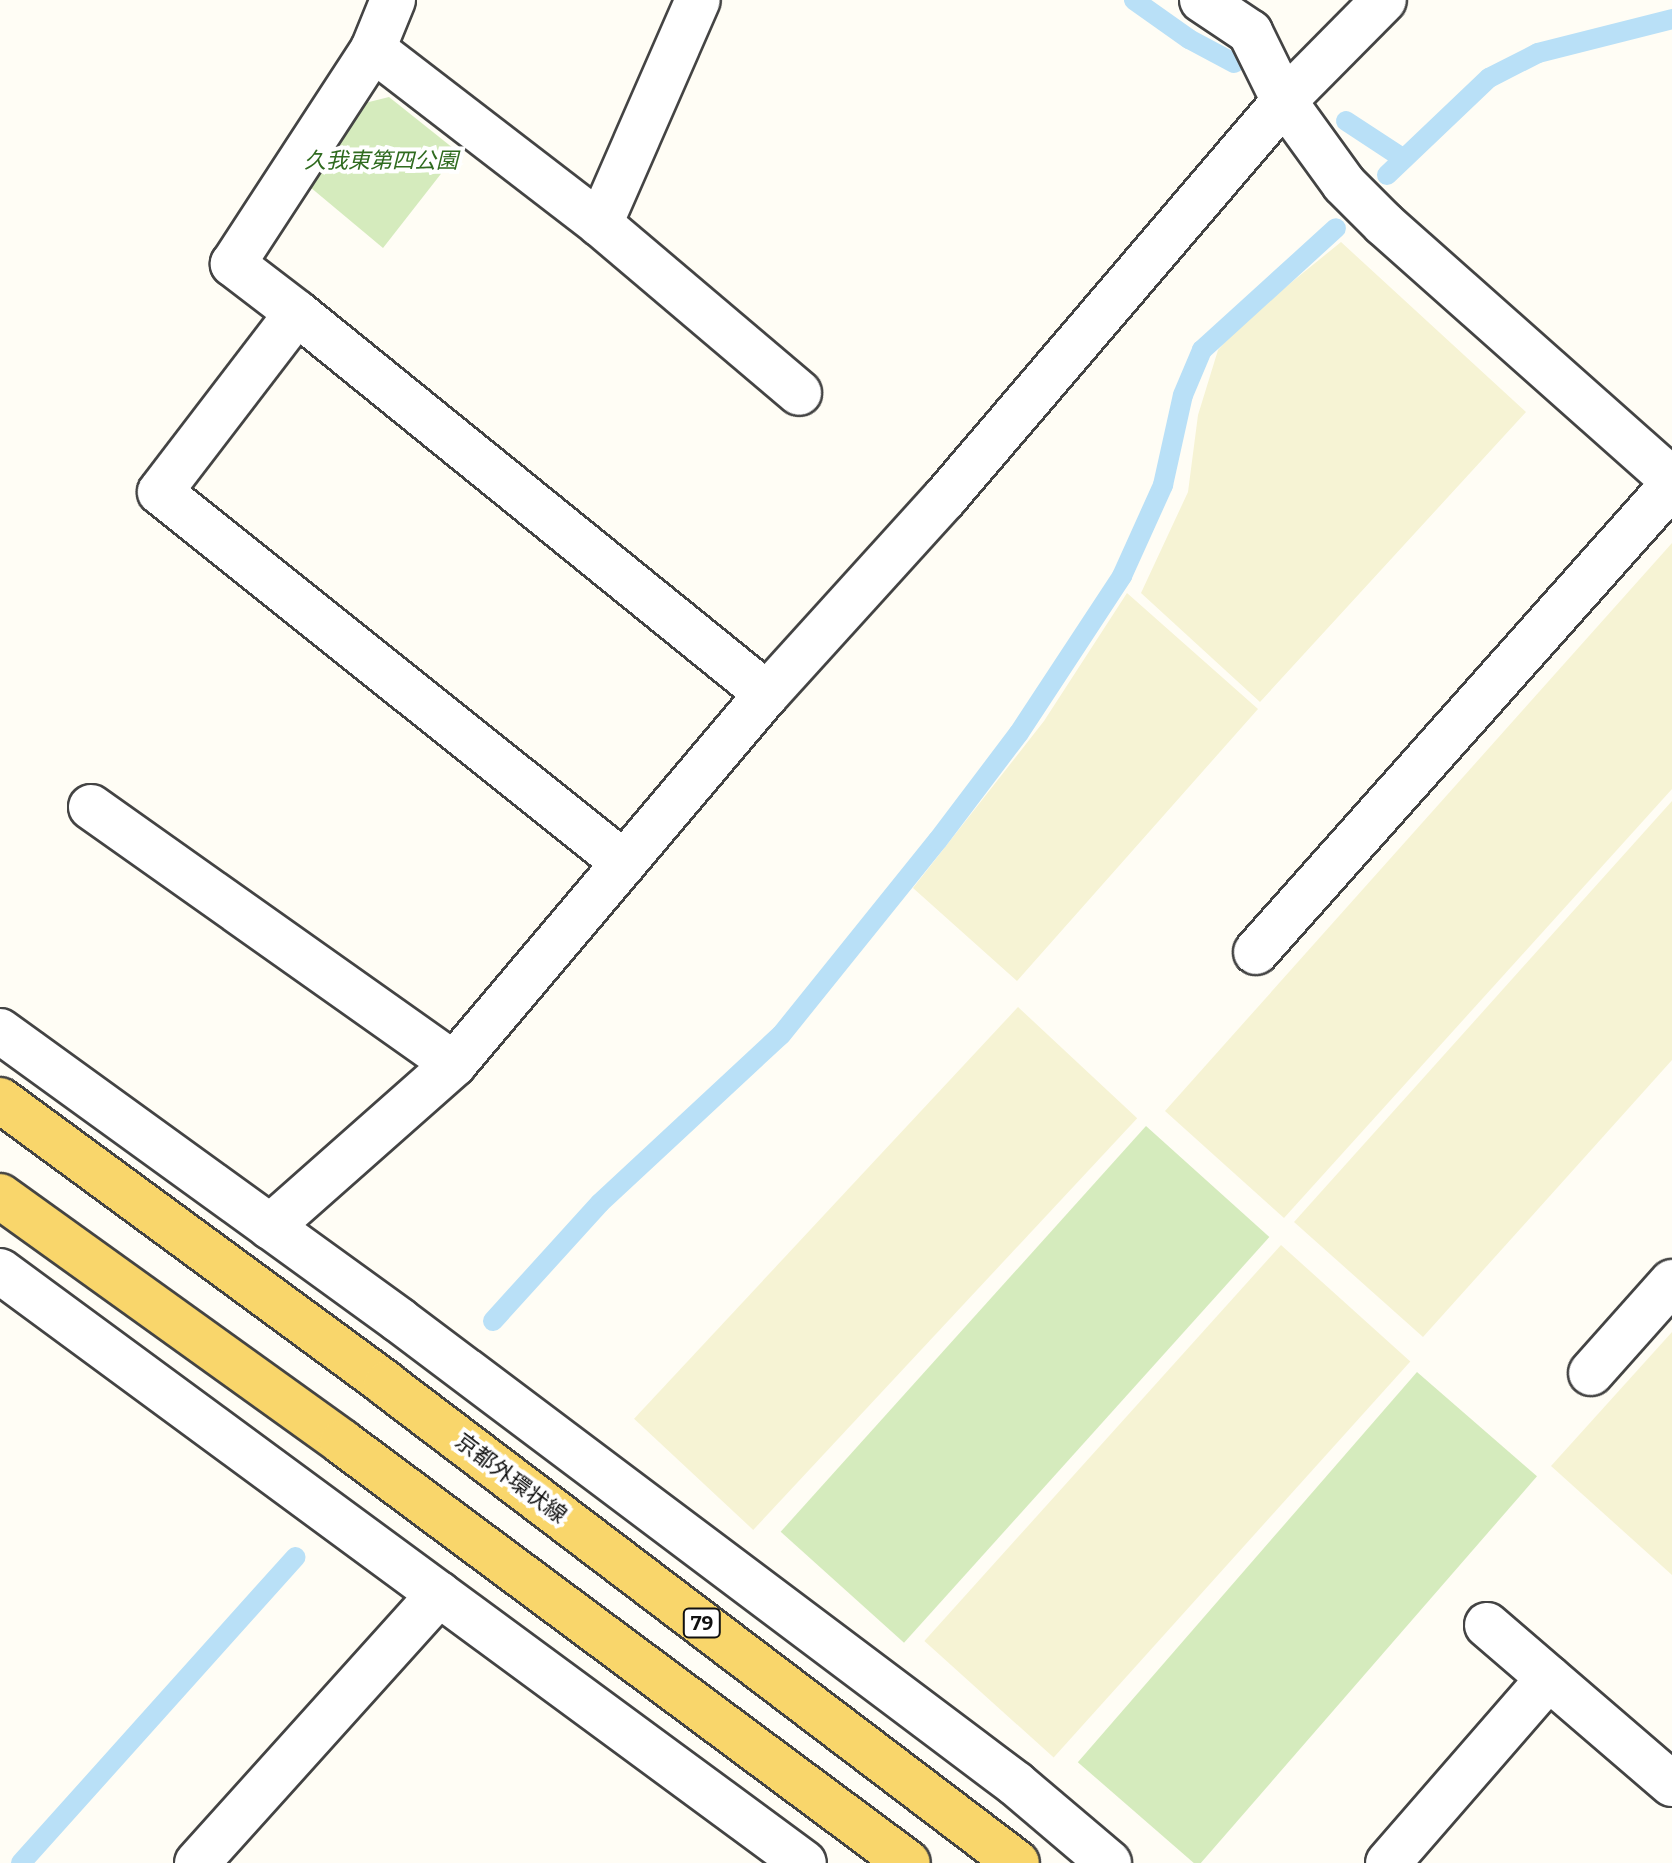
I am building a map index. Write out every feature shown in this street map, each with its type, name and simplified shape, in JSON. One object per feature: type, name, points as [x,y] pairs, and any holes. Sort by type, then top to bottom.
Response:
[{"type":"main road","name":"京都外環状線","points":[[0,1100],[386,1384],[1017,1863]]},
{"type":"main road","points":[[0,1196],[342,1442],[908,1863]]},
{"type":"street","points":[[393,0],[373,49],[233,264],[767,694]]},
{"type":"street","points":[[600,224],[698,0]]},
{"type":"street","points":[[1202,0],[1250,32],[1284,101],[1344,184],[1384,224],[1672,482],[1256,952]]},
{"type":"street","points":[[270,1227],[454,1064],[767,694],[944,499],[1284,101],[1384,0]]},
{"type":"street","points":[[373,49],[600,224],[799,393]]},
{"type":"street","points":[[297,313],[160,492],[624,863]]},
{"type":"street","points":[[91,807],[454,1064]]},
{"type":"street","points":[[0,1031],[270,1227],[1016,1784],[1109,1863]]},
{"type":"street","points":[[0,1271],[804,1863]]},
{"type":"street","points":[[1591,1373],[1672,1282]]},
{"type":"street","points":[[197,1863],[439,1594]]},
{"type":"street","points":[[1487,1625],[1672,1784]]},
{"type":"street","points":[[1388,1863],[1549,1678]]},
{"type":"shaded area","points":[[1341,242],[1526,412],[1260,702],[1141,593],[1188,492],[1198,415],[1218,350],[1245,320]]},
{"type":"shaded area","points":[[1672,543],[1672,789],[1284,1218],[1165,1111]]},
{"type":"shaded area","points":[[1127,593],[1258,709],[1017,981],[913,888],[1044,721]]},
{"type":"shaded area","points":[[1672,801],[1672,1060],[1423,1337],[1294,1222]]},
{"type":"shaded area","points":[[1018,1007],[1137,1118],[753,1530],[634,1419]]},
{"type":"shaded area","points":[[1281,1245],[1410,1361],[1054,1758],[924,1641]]},
{"type":"shaded area","points":[[1672,1332],[1672,1575],[1551,1466]]},
{"type":"green space","name":"久我東第四公園","points":[[389,97],[458,152],[383,248],[310,187],[349,107]]},
{"type":"green space","points":[[1146,1126],[1269,1237],[904,1643],[781,1532]]},
{"type":"green space","points":[[1417,1372],[1537,1476],[1201,1863],[1194,1863],[1078,1762]]},
{"type":"waterway","points":[[1134,0],[1189,39],[1234,63]]},
{"type":"waterway","points":[[1387,175],[1489,78],[1538,53],[1672,19]]},
{"type":"waterway","points":[[1346,121],[1404,159]]},
{"type":"waterway","points":[[493,1321],[600,1203],[781,1035],[938,840],[1019,733],[1122,576],[1163,485],[1183,395],[1202,350],[1336,228]]},
{"type":"waterway","points":[[21,1863],[296,1557]]}]
